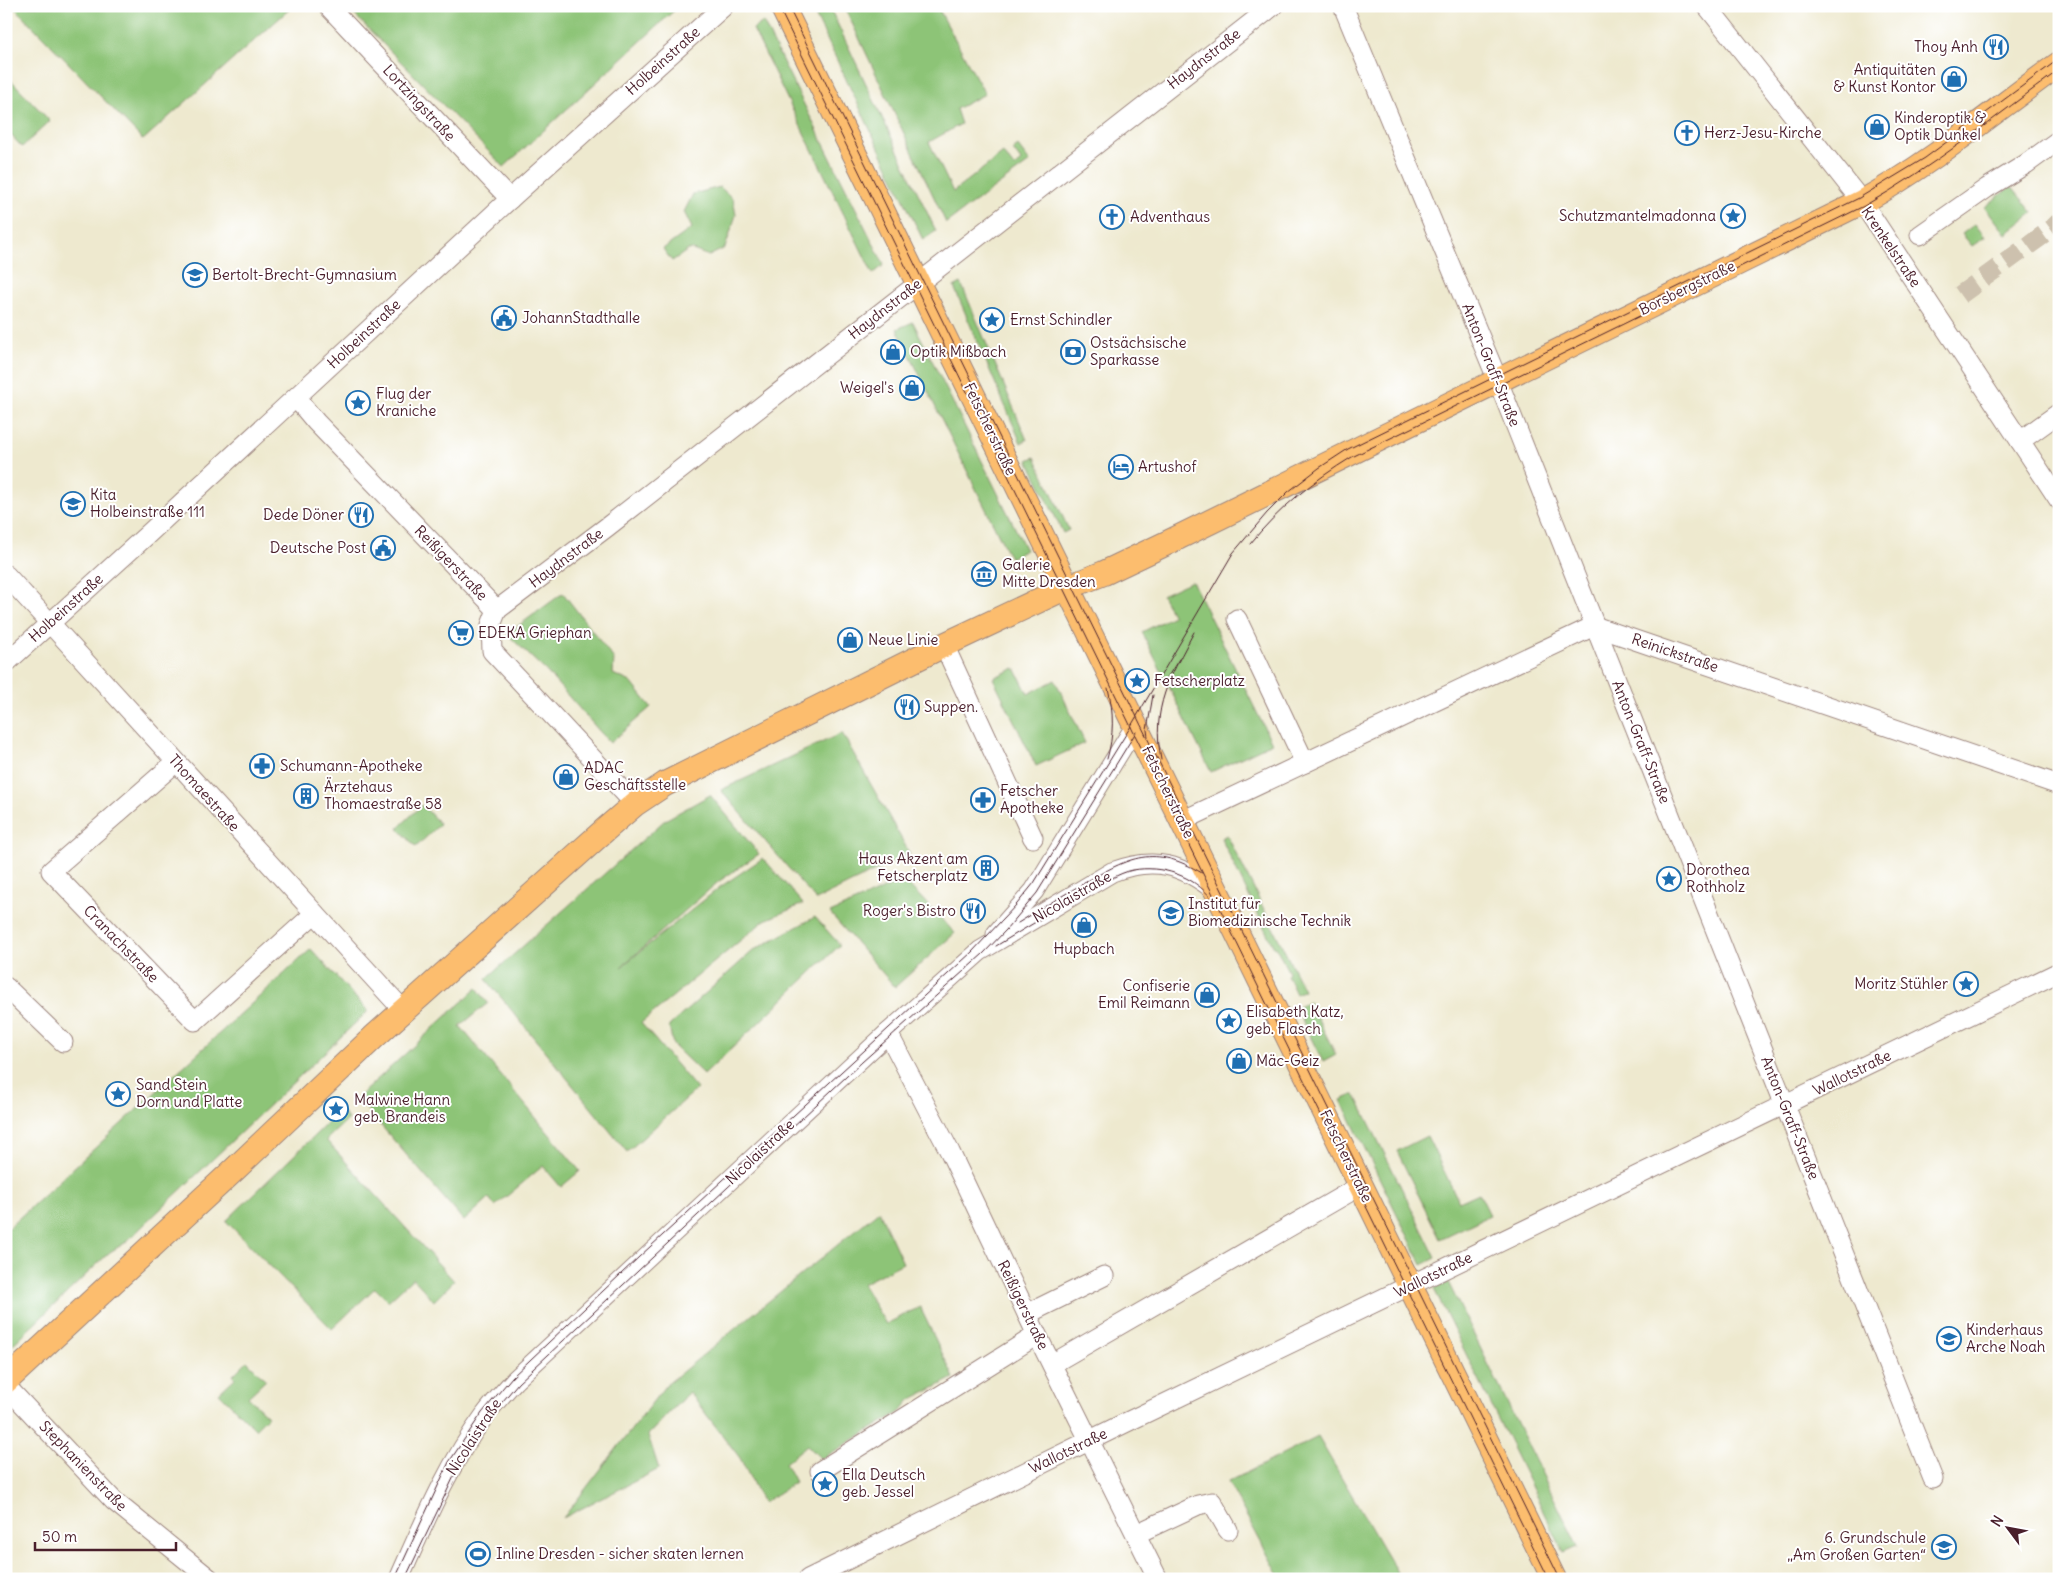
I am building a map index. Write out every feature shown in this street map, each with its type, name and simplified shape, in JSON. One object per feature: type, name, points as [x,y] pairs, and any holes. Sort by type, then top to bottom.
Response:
[{"type":"main road","name":"Fetscherstraße","points":[[782,6],[1554,1579]]},
{"type":"main road","name":"Borsbergstraße","points":[[6,1381],[403,1010],[635,804],[665,784],[693,768],[944,646],[1068,587],[1104,573],[1862,202],[1928,161],[2059,64]]},
{"type":"street","name":"Lortzingstraße","points":[[328,6],[510,199]]},
{"type":"street","name":"Holbeinstraße","points":[[6,663],[510,199],[724,6]]},
{"type":"street","name":"Haydnstraße","points":[[496,610],[614,521],[1273,6]]},
{"type":"street","name":"Anton-Graff-Straße","points":[[1343,6],[1498,380],[1933,1479]]},
{"type":"street","name":"Krenkelstraße","points":[[1707,6],[1862,202],[2059,500]]},
{"type":"street","points":[[1920,235],[2059,140]]},
{"type":"street","name":"Reißigerstraße","points":[[296,398],[316,422],[496,610],[491,625],[492,651],[635,804]]},
{"type":"street","points":[[2020,441],[2059,413]]},
{"type":"street","name":"Thomaestraße","points":[[6,575],[403,1010]]},
{"type":"street","points":[[1237,619],[1305,763]]},
{"type":"street","points":[[1182,821],[1594,626]]},
{"type":"street","name":"Reinickstraße","points":[[1594,626],[2059,785]]},
{"type":"street","points":[[944,646],[1033,838]]},
{"type":"street","points":[[980,951],[1034,891],[1136,725]]},
{"type":"street","name":"Cranachstraße","points":[[176,762],[51,871],[195,1021],[314,914]]},
{"type":"street","name":"Nicolaistraße","points":[[400,1579],[429,1512],[453,1465],[485,1415],[515,1380],[888,1033],[980,951],[1112,872],[1130,865],[1146,863],[1176,866],[1217,892]]},
{"type":"street","name":"Wallotstraße","points":[[808,1579],[1090,1440],[2059,972]]},
{"type":"street","points":[[6,988],[63,1042]]},
{"type":"street","name":"Reißigerstraße","points":[[888,1033],[950,1152],[1037,1335],[1158,1579]]},
{"type":"street","points":[[1052,1364],[1360,1186]]},
{"type":"street","points":[[1027,1314],[1104,1276]]},
{"type":"street","points":[[820,1471],[1037,1335]]},
{"type":"street","name":"Stephanienstraße","points":[[6,1386],[114,1500],[210,1579]]},
{"type":"street","points":[[1136,1534],[1198,1505],[1212,1502],[1228,1530]]},
{"type":"green space","points":[[13,6],[293,6],[143,140]]},
{"type":"green space","points":[[346,6],[679,6],[504,167]]},
{"type":"green space","points":[[811,6],[829,6],[936,231],[923,240]]},
{"type":"green space","points":[[844,6],[937,6],[985,94],[956,109],[961,124],[929,142],[953,192],[1003,153],[1014,167],[1021,161],[1013,150],[1018,146],[1030,162],[946,223]]},
{"type":"green space","points":[[763,22],[884,265],[873,274],[753,29]]},
{"type":"green space","points":[[9,78],[50,121],[22,147],[6,130],[6,80]]},
{"type":"green space","points":[[2011,186],[2033,213],[2006,234],[1985,207]]},
{"type":"green space","points":[[720,187],[733,199],[736,215],[725,248],[709,256],[690,249],[672,261],[663,249],[692,228],[684,212],[693,194]]},
{"type":"green space","points":[[1975,224],[1985,237],[1972,246],[1962,234]]},
{"type":"green space","points":[[961,283],[1027,440],[1021,443],[954,287]]},
{"type":"green space","points":[[913,322],[1026,550],[1010,558],[897,329]]},
{"type":"green space","points":[[1035,457],[1069,530],[1063,533],[1028,460]]},
{"type":"green space","points":[[1192,581],[1272,743],[1211,772],[1142,632],[1173,616],[1162,595]]},
{"type":"green space","points":[[563,593],[614,659],[613,674],[631,682],[651,707],[610,743],[546,671],[507,634]]},
{"type":"green space","points":[[1015,668],[1028,694],[1055,680],[1085,743],[1036,766],[993,678]]},
{"type":"green space","points":[[842,733],[910,854],[816,900],[721,790]]},
{"type":"green space","points":[[710,795],[759,854],[718,882],[621,967],[720,887],[763,858],[803,904],[765,920],[641,1023],[697,1089],[627,1152],[486,979],[665,820]]},
{"type":"green space","points":[[422,805],[440,824],[416,847],[398,828]]},
{"type":"green space","points":[[1227,835],[1304,990],[1296,994],[1287,975],[1289,973],[1276,947],[1274,948],[1221,838]]},
{"type":"green space","points":[[904,880],[955,933],[895,987],[830,913]]},
{"type":"green space","points":[[815,917],[840,945],[704,1075],[673,1045],[669,1026],[754,950]]},
{"type":"green space","points":[[311,949],[368,1011],[125,1243],[110,1252],[6,1351],[6,1230]]},
{"type":"green space","points":[[477,988],[488,1003],[460,1026],[580,1171],[561,1187],[543,1166],[495,1206],[489,1198],[464,1221],[357,1098]]},
{"type":"green space","points":[[1309,1001],[1336,1055],[1323,1062],[1296,1008]]},
{"type":"green space","points":[[1355,1094],[1436,1258],[1422,1265],[1341,1100]]},
{"type":"green space","points":[[341,1110],[348,1119],[326,1140],[454,1281],[434,1301],[413,1278],[388,1301],[375,1288],[332,1329],[226,1221]]},
{"type":"green space","points":[[1427,1136],[1459,1202],[1479,1193],[1490,1215],[1440,1239],[1397,1151]]},
{"type":"green space","points":[[879,1211],[903,1263],[862,1284],[886,1324],[920,1307],[954,1378],[910,1400],[900,1412],[821,1459],[807,1445],[785,1463],[795,1482],[763,1503],[740,1458],[689,1392],[648,1435],[659,1469],[563,1518],[665,1386]]},
{"type":"green space","points":[[1448,1282],[1578,1547],[1564,1553],[1434,1289]]},
{"type":"green space","points":[[247,1361],[266,1380],[248,1397],[268,1416],[255,1429],[219,1393],[235,1378],[233,1375]]},
{"type":"green space","points":[[1318,1437],[1401,1579],[1281,1579],[1228,1482]]},
{"type":"tunnel","points":[[1960,295],[2059,222]]},
{"type":"tram line","points":[[778,6],[1549,1579]]},
{"type":"tram line","points":[[788,6],[1560,1579]]},
{"type":"tram line","points":[[395,1579],[449,1462],[482,1413],[512,1377],[639,1257],[972,952],[1017,904],[1034,883],[1131,726],[1233,553],[1267,513],[1288,492],[1348,449],[1859,198],[1925,158],[2059,59]]},
{"type":"tram line","points":[[1250,544],[1297,496],[1352,457],[1864,206],[1915,175],[2059,70]]},
{"type":"tram line","points":[[1161,760],[1159,741],[1161,708],[1170,678],[1194,632]]},
{"type":"tram line","points":[[1167,678],[1179,659]]},
{"type":"tram line","points":[[1107,759],[1112,724],[1108,688]]},
{"type":"tram line","points":[[1148,737],[1147,730],[1153,695]]},
{"type":"tram line","points":[[405,1579],[458,1468],[488,1419],[518,1383],[862,1062],[983,954],[1006,930],[1037,893],[1136,732]]},
{"type":"tram line","points":[[1018,923],[1115,866],[1142,857],[1169,859],[1185,864],[1202,873]]},
{"type":"tram line","points":[[996,946],[1111,878],[1133,870],[1154,869],[1176,874],[1196,884],[1212,899]]},
{"type":"place","name":"Thoy Anh","points":[[1996,47]]},
{"type":"place","name":"Antiquitäten & Kunst Kontor","points":[[1954,79]]},
{"type":"place","name":"Kinderoptik & Optik Dunkel","points":[[1877,127]]},
{"type":"place","name":"Herz-Jesu-Kirche","points":[[1687,133]]},
{"type":"place","name":"Schutzmantelmadonna","points":[[1733,216]]},
{"type":"place","name":"Adventhaus","points":[[1112,217]]},
{"type":"place","name":"Bertolt-Brecht-Gymnasium","points":[[195,275]]},
{"type":"place","name":"JohannStadthalle","points":[[504,318]]},
{"type":"place","name":"Ernst Schindler","points":[[992,320]]},
{"type":"place","name":"Optik Mißbach","points":[[893,352]]},
{"type":"place","name":"Ostsächsische Sparkasse","points":[[1073,352]]},
{"type":"place","name":"Weigel's","points":[[912,388]]},
{"type":"place","name":"Flug der Kraniche","points":[[358,403]]},
{"type":"place","name":"Artushof","points":[[1121,467]]},
{"type":"place","name":"Kita Holbeinstraße 111","points":[[73,504]]},
{"type":"place","name":"Dede Döner","points":[[361,515]]},
{"type":"place","name":"Deutsche Post","points":[[383,548]]},
{"type":"place","name":"Galerie Mitte Dresden","points":[[984,574]]},
{"type":"place","name":"EDEKA Griephan","points":[[461,633]]},
{"type":"place","name":"Neue Linie","points":[[850,640]]},
{"type":"place","name":"Fetscherplatz","points":[[1137,681]]},
{"type":"place","name":"Suppen.","points":[[907,707]]},
{"type":"place","name":"Schumann-Apotheke","points":[[262,766]]},
{"type":"place","name":"ADAC Geschäftsstelle","points":[[566,777]]},
{"type":"place","name":"Ärztehaus Thomaestraße 58","points":[[306,796]]},
{"type":"place","name":"Fetscher Apotheke","points":[[983,800]]},
{"type":"place","name":"Haus Akzent am Fetscherplatz","points":[[986,868]]},
{"type":"place","name":"Dorothea Rothholz","points":[[1669,879]]},
{"type":"place","name":"Roger's Bistro","points":[[973,911]]},
{"type":"place","name":"Institut für Biomedizinische Technik","points":[[1171,913]]},
{"type":"place","name":"Hupbach","points":[[1084,925]]},
{"type":"place","name":"Moritz Stühler","points":[[1966,984]]},
{"type":"place","name":"Confiserie Emil Reimann","points":[[1207,995]]},
{"type":"place","name":"Elisabeth Katz, geb. Flasch","points":[[1229,1021]]},
{"type":"place","name":"Mäc-Geiz","points":[[1239,1061]]},
{"type":"place","name":"Sand Stein Dorn und Platte","points":[[118,1094]]},
{"type":"place","name":"Malwine Hann geb. Brandeis","points":[[336,1109]]},
{"type":"place","name":"Kinderhaus Arche Noah","points":[[1949,1339]]},
{"type":"place","name":"Ella Deutsch geb. Jessel","points":[[825,1484]]},
{"type":"place","name":"6. Grundschule „Am Großen Garten“","points":[[1944,1547]]},
{"type":"place","name":"Inline Dresden - sicher skaten lernen","points":[[478,1554]]}]
